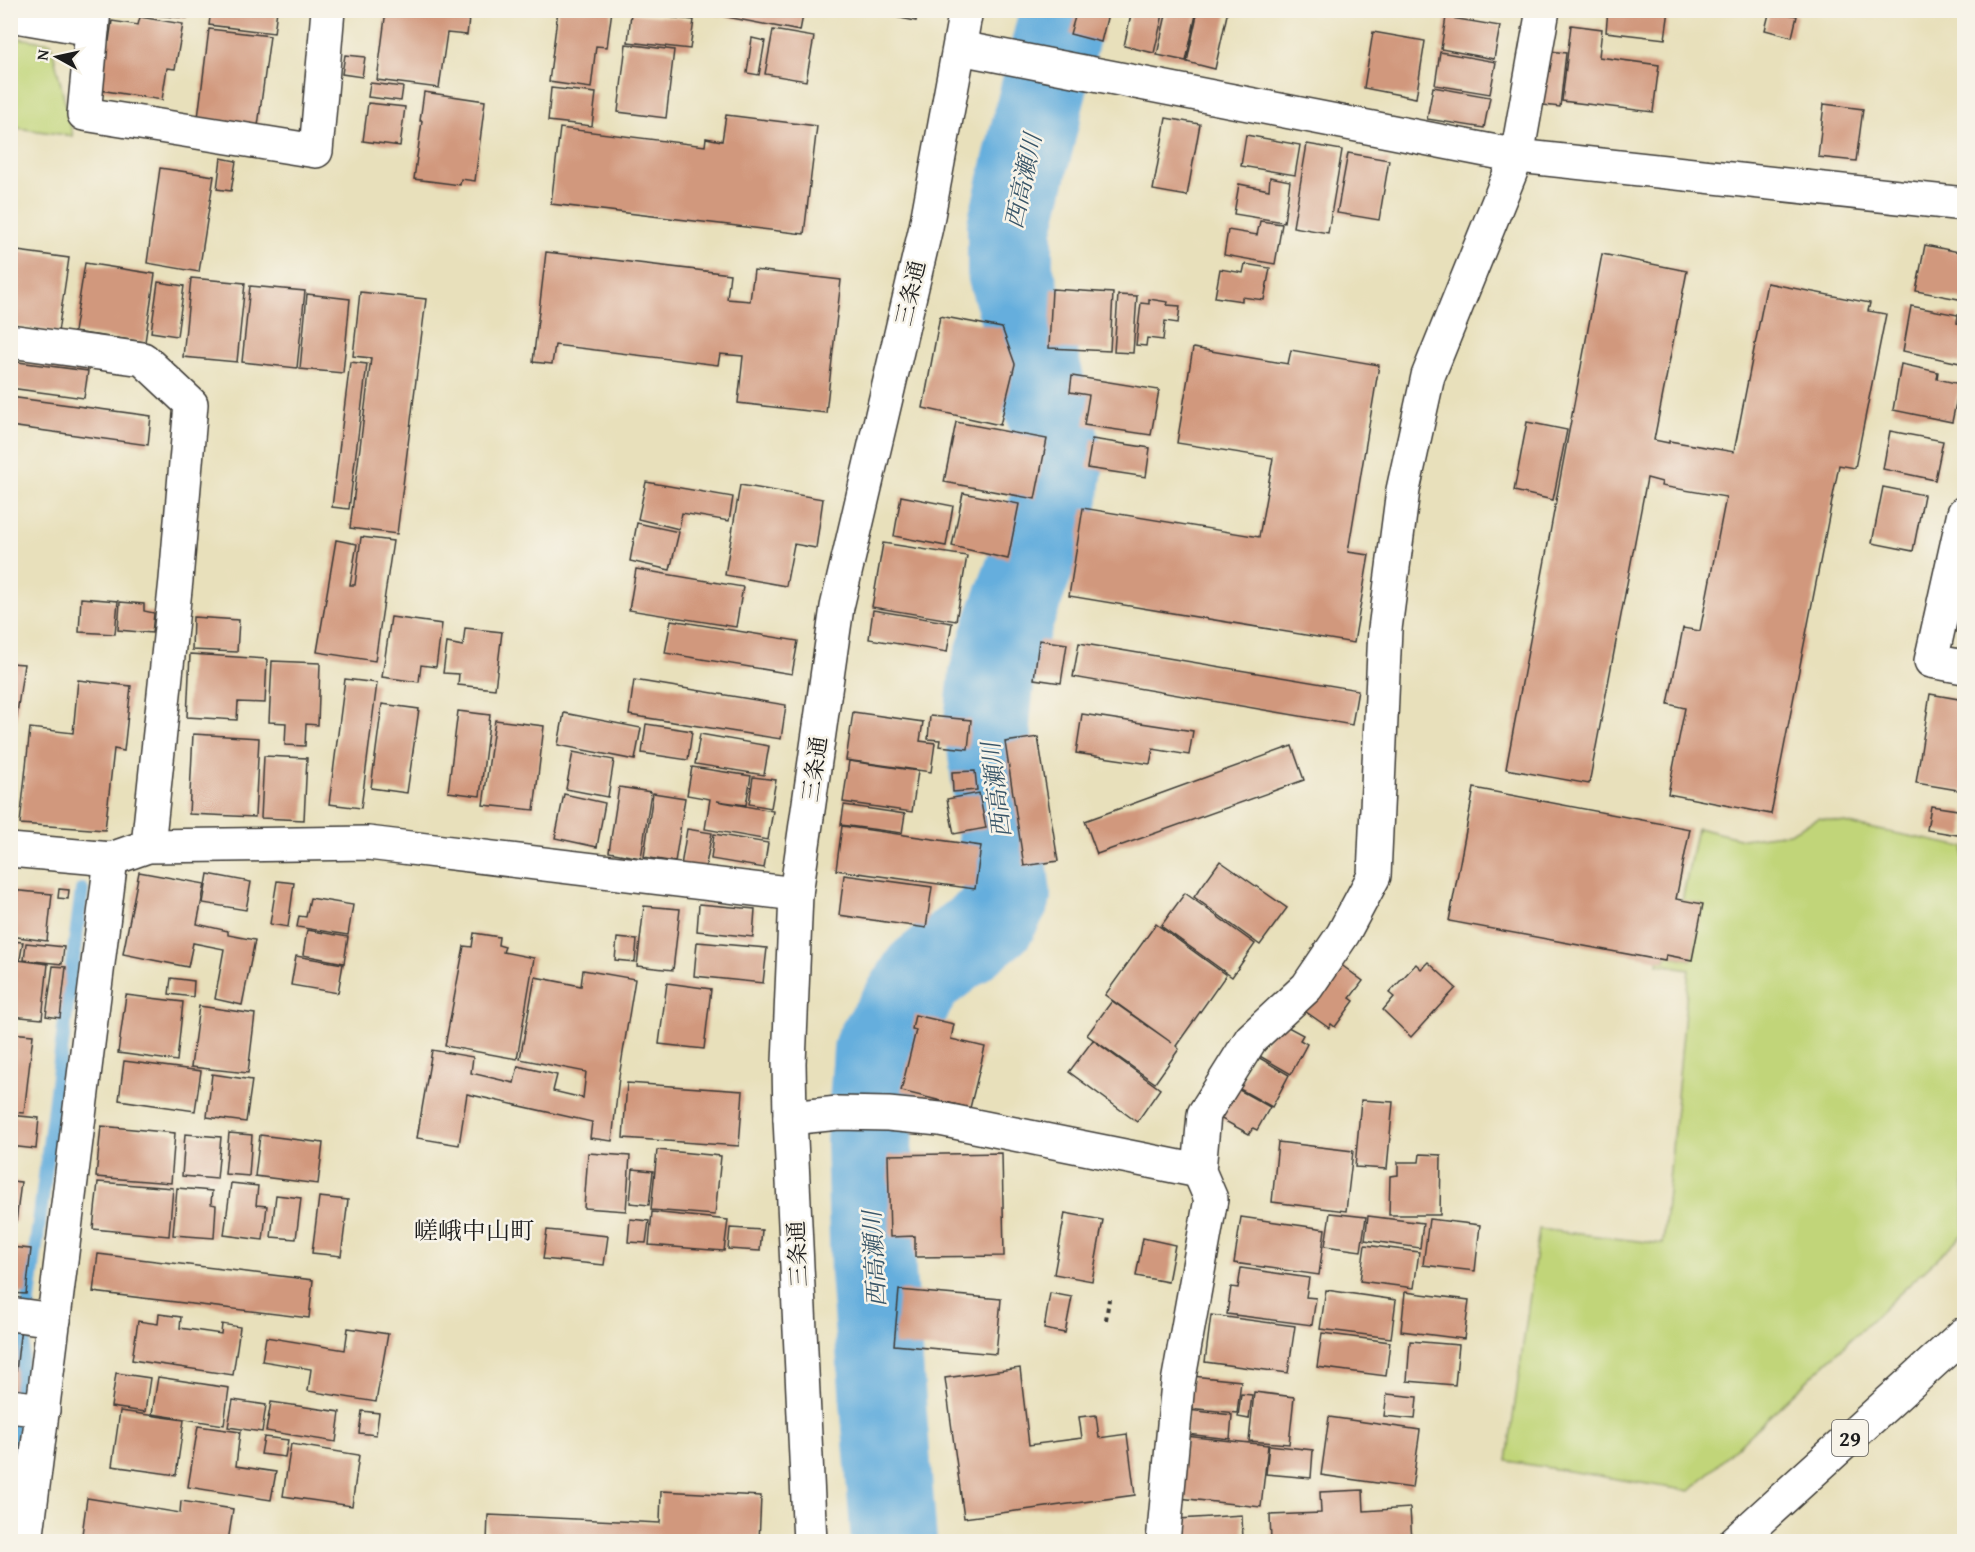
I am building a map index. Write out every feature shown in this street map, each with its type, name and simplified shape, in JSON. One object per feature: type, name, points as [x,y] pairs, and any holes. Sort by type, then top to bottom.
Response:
[{"type":"street","points":[[10,15],[93,20],[84,114],[316,151],[328,10]]},
{"type":"street","name":"三条通","points":[[810,1542],[790,1118],[789,1063],[796,894],[837,608],[926,227],[966,10]]},
{"type":"street","points":[[1162,1542],[1178,1383],[1211,1199],[1199,1171],[1204,1114],[1251,1039],[1306,987],[1343,934],[1374,876],[1385,630],[1403,490],[1428,376],[1517,156],[1543,10]]},
{"type":"street","points":[[960,48],[1517,156],[1965,204]]},
{"type":"street","points":[[10,341],[143,359],[191,404],[176,580],[148,846]]},
{"type":"street","points":[[1965,513],[1931,661],[1965,667]]},
{"type":"street","points":[[10,850],[111,859],[148,846],[368,843],[796,894]]},
{"type":"street","points":[[26,1542],[111,859]]},
{"type":"street","points":[[790,1118],[838,1113],[888,1114],[940,1119],[1199,1171]]},
{"type":"street","points":[[10,1314],[54,1320]]},
{"type":"street","name":"29","points":[[1735,1542],[1965,1334]]},
{"type":"street","points":[[10,1406],[43,1410]]},
{"type":"path","points":[[1106,1320],[1110,1299]]},
{"type":"green space","points":[[11,37],[51,43],[73,136],[11,127]]},
{"type":"green space","points":[[1819,818],[1964,847],[1964,1233],[1690,1491],[1507,1461],[1539,1229],[1663,1244],[1689,969],[1658,964],[1659,959],[1665,961],[1666,955],[1692,960],[1702,904],[1682,901],[1697,828],[1743,839],[1789,833]]},
{"type":"building","points":[[155,10],[188,10],[187,18],[154,15]]},
{"type":"building","points":[[211,10],[277,10],[274,33],[209,25]]},
{"type":"building","points":[[386,10],[470,10],[467,35],[447,33],[439,88],[377,80]]},
{"type":"building","points":[[558,10],[612,10],[607,47],[596,46],[591,88],[549,82]]},
{"type":"building","points":[[691,10],[804,10],[800,31]]},
{"type":"building","points":[[871,10],[918,10],[916,21],[870,12]]},
{"type":"building","points":[[1077,10],[1109,10],[1101,42],[1070,34]]},
{"type":"building","points":[[1132,10],[1164,10],[1154,53],[1124,46]]},
{"type":"building","points":[[1167,10],[1197,10],[1186,61],[1157,55]]},
{"type":"building","points":[[1198,10],[1228,10],[1215,69],[1187,62]]},
{"type":"building","points":[[1608,10],[1669,10],[1665,39],[1606,32]]},
{"type":"building","points":[[1770,10],[1797,16],[1792,37],[1765,30]]},
{"type":"building","points":[[631,13],[694,20],[690,49],[628,42]]},
{"type":"building","points":[[140,17],[183,24],[175,69],[167,68],[162,100],[100,90],[100,39],[109,41],[112,21],[138,25]]},
{"type":"building","points":[[1446,17],[1500,26],[1494,59],[1441,49]]},
{"type":"building","points":[[1571,25],[1602,29],[1599,57],[1659,65],[1653,112],[1562,101]]},
{"type":"building","points":[[209,29],[270,36],[258,126],[198,118]]},
{"type":"building","points":[[773,30],[814,37],[806,81],[765,74]]},
{"type":"building","points":[[1373,32],[1425,41],[1416,98],[1364,88]]},
{"type":"building","points":[[752,38],[765,41],[759,75],[747,73]]},
{"type":"building","points":[[626,44],[674,50],[666,118],[618,112]]},
{"type":"building","points":[[1542,50],[1566,53],[1560,107],[1535,104]]},
{"type":"building","points":[[1440,52],[1496,62],[1490,94],[1435,85]]},
{"type":"building","points":[[345,55],[365,57],[362,77],[342,74]]},
{"type":"building","points":[[370,83],[403,87],[401,101],[368,97]]},
{"type":"building","points":[[1433,87],[1490,97],[1484,128],[1427,119]]},
{"type":"building","points":[[551,88],[596,93],[592,126],[548,121]]},
{"type":"building","points":[[424,92],[485,101],[475,181],[461,179],[460,185],[414,179]]},
{"type":"building","points":[[368,103],[405,107],[400,146],[363,141]]},
{"type":"building","points":[[1824,104],[1863,109],[1856,161],[1818,157]]},
{"type":"building","points":[[726,115],[817,126],[804,234],[551,204],[560,128],[705,146],[706,138],[722,141]]},
{"type":"building","points":[[1166,118],[1200,124],[1187,196],[1153,190]]},
{"type":"building","points":[[1246,135],[1300,145],[1295,175],[1241,166]]},
{"type":"building","points":[[1307,144],[1342,150],[1328,233],[1293,227]]},
{"type":"building","points":[[1348,153],[1389,160],[1379,220],[1337,213]]},
{"type":"building","points":[[221,158],[236,161],[231,191],[217,189]]},
{"type":"building","points":[[160,168],[214,176],[199,272],[147,263]]},
{"type":"building","points":[[1270,177],[1290,181],[1284,222],[1234,214],[1239,184],[1269,190]]},
{"type":"building","points":[[1260,221],[1282,224],[1275,264],[1224,255],[1228,230],[1257,235]]},
{"type":"building","points":[[1925,245],[1964,253],[1964,300],[1916,291]]},
{"type":"building","points":[[10,250],[69,258],[58,332],[10,325]]},
{"type":"building","points":[[546,252],[730,274],[727,299],[750,301],[754,270],[841,280],[826,413],[738,403],[743,356],[720,354],[718,365],[555,345],[552,364],[533,362]]},
{"type":"building","points":[[1602,254],[1687,271],[1654,440],[1734,452],[1767,283],[1870,303],[1868,311],[1886,314],[1855,468],[1839,465],[1771,814],[1668,794],[1685,708],[1668,704],[1683,628],[1700,631],[1726,497],[1661,486],[1662,482],[1647,478],[1589,784],[1506,769]]},
{"type":"building","points":[[85,263],[155,274],[145,342],[74,332]]},
{"type":"building","points":[[1245,264],[1270,268],[1264,300],[1242,297],[1242,301],[1215,297],[1220,269],[1243,273]]},
{"type":"building","points":[[191,278],[245,283],[237,362],[183,357]]},
{"type":"building","points":[[158,282],[184,286],[177,336],[151,332]]},
{"type":"building","points":[[250,286],[305,291],[297,368],[242,362]]},
{"type":"building","points":[[1052,289],[1113,293],[1110,351],[1049,348]]},
{"type":"building","points":[[360,292],[426,299],[397,534],[350,528],[371,358],[353,356]]},
{"type":"building","points":[[307,294],[350,299],[343,373],[300,369]]},
{"type":"building","points":[[1118,295],[1137,296],[1133,353],[1114,352]]},
{"type":"building","points":[[1149,299],[1168,302],[1167,305],[1180,306],[1178,323],[1165,321],[1163,340],[1147,338],[1146,346],[1136,345],[1141,303],[1149,304]]},
{"type":"building","points":[[1911,306],[1958,315],[1957,323],[1964,324],[1960,363],[1903,351]]},
{"type":"building","points":[[940,316],[1002,328],[1015,364],[1000,425],[923,408]]},
{"type":"building","points":[[1193,348],[1288,364],[1291,350],[1379,365],[1348,552],[1369,555],[1354,643],[1069,596],[1083,508],[1259,537],[1273,458],[1177,443]]},
{"type":"building","points":[[10,361],[88,371],[84,398],[10,388]]},
{"type":"building","points":[[350,362],[367,364],[349,509],[332,507]]},
{"type":"building","points":[[1901,364],[1938,372],[1937,379],[1960,384],[1952,422],[1893,410]]},
{"type":"building","points":[[1072,376],[1159,390],[1151,435],[1084,425],[1089,395],[1070,392]]},
{"type":"building","points":[[10,397],[151,416],[148,445],[10,426]]},
{"type":"building","points":[[956,422],[1047,439],[1035,499],[944,482]]},
{"type":"building","points":[[1527,422],[1567,430],[1553,500],[1514,491]]},
{"type":"building","points":[[1890,431],[1943,441],[1935,480],[1883,469]]},
{"type":"building","points":[[1092,439],[1150,448],[1146,477],[1087,468]]},
{"type":"building","points":[[646,482],[733,497],[729,521],[682,513],[679,529],[638,519]]},
{"type":"building","points":[[740,485],[823,499],[816,548],[794,544],[786,586],[725,575]]},
{"type":"building","points":[[1883,487],[1924,495],[1913,551],[1872,543]]},
{"type":"building","points":[[963,493],[1019,504],[1008,559],[952,546]]},
{"type":"building","points":[[901,496],[953,506],[946,546],[894,536]]},
{"type":"building","points":[[637,523],[679,532],[670,570],[630,561]]},
{"type":"building","points":[[361,537],[393,541],[375,661],[317,652],[336,540],[357,544],[350,585],[355,585]]},
{"type":"building","points":[[883,543],[967,556],[956,621],[872,607]]},
{"type":"building","points":[[636,569],[743,587],[736,627],[629,610]]},
{"type":"building","points":[[81,598],[118,601],[115,634],[79,632]]},
{"type":"building","points":[[120,602],[144,604],[144,611],[154,613],[152,633],[118,630]]},
{"type":"building","points":[[873,610],[952,623],[947,652],[869,639]]},
{"type":"building","points":[[193,617],[239,620],[237,652],[192,650]]},
{"type":"building","points":[[391,617],[442,624],[436,667],[421,665],[419,682],[382,677]]},
{"type":"building","points":[[671,620],[798,641],[792,674],[665,653]]},
{"type":"building","points":[[465,628],[502,632],[495,689],[458,685],[459,674],[443,673],[447,643],[463,646]]},
{"type":"building","points":[[1039,640],[1067,644],[1061,683],[1034,679]]},
{"type":"building","points":[[1079,643],[1358,690],[1352,725],[1073,677]]},
{"type":"building","points":[[190,654],[267,659],[265,703],[238,702],[237,720],[187,717]]},
{"type":"building","points":[[272,661],[320,663],[318,725],[306,724],[305,746],[285,745],[286,723],[269,722]]},
{"type":"building","points":[[10,663],[24,664],[13,742],[10,741]]},
{"type":"building","points":[[345,679],[377,683],[361,808],[329,804]]},
{"type":"building","points":[[78,680],[131,686],[124,751],[114,749],[105,830],[20,824],[30,728],[73,733]]},
{"type":"building","points":[[634,680],[786,705],[781,739],[629,715]]},
{"type":"building","points":[[1930,694],[1964,700],[1964,791],[1916,783]]},
{"type":"building","points":[[382,704],[419,709],[407,793],[371,788]]},
{"type":"building","points":[[458,711],[490,715],[480,796],[448,792]]},
{"type":"building","points":[[853,712],[923,722],[920,741],[935,743],[931,772],[846,760]]},
{"type":"building","points":[[564,713],[641,728],[635,760],[558,745]]},
{"type":"building","points":[[1082,714],[1193,731],[1189,755],[1153,749],[1150,764],[1076,753]]},
{"type":"building","points":[[930,716],[971,720],[968,749],[939,746],[940,740],[928,739]]},
{"type":"building","points":[[495,720],[544,726],[534,810],[483,805]]},
{"type":"building","points":[[646,724],[692,731],[688,760],[642,753]]},
{"type":"building","points":[[193,734],[259,738],[255,817],[189,814]]},
{"type":"building","points":[[700,734],[769,746],[764,775],[695,764]]},
{"type":"building","points":[[1038,737],[1058,861],[1024,866],[1005,742]]},
{"type":"building","points":[[1292,746],[1304,780],[1097,854],[1085,821]]},
{"type":"building","points":[[573,752],[614,760],[608,797],[566,789]]},
{"type":"building","points":[[264,756],[307,758],[304,820],[261,818]]},
{"type":"building","points":[[849,761],[918,771],[912,812],[843,802]]},
{"type":"building","points":[[692,767],[751,776],[746,805],[717,801],[773,811],[768,840],[705,829],[710,799],[687,795]]},
{"type":"building","points":[[975,771],[977,790],[953,792],[952,772]]},
{"type":"building","points":[[753,777],[776,780],[771,808],[749,804]]},
{"type":"building","points":[[619,787],[651,792],[641,858],[609,852]]},
{"type":"building","points":[[1474,788],[1690,829],[1676,899],[1703,904],[1692,960],[1666,955],[1665,961],[1449,921]]},
{"type":"building","points":[[653,793],[685,798],[675,862],[644,857]]},
{"type":"building","points":[[979,793],[986,828],[954,834],[947,799]]},
{"type":"building","points":[[564,794],[605,803],[597,847],[555,838]]},
{"type":"building","points":[[844,805],[905,814],[902,833],[841,825]]},
{"type":"building","points":[[1931,806],[1964,811],[1964,836],[1927,830]]},
{"type":"building","points":[[842,826],[981,846],[975,889],[836,870]]},
{"type":"building","points":[[687,829],[712,833],[705,870],[681,866]]},
{"type":"building","points":[[714,834],[768,843],[764,868],[711,859]]},
{"type":"building","points":[[1220,861],[1287,908],[1260,945],[1194,897]]},
{"type":"building","points":[[139,872],[205,884],[197,924],[228,931],[228,935],[255,940],[242,1005],[215,999],[224,949],[193,943],[188,967],[123,954]]},
{"type":"building","points":[[208,874],[251,882],[246,910],[203,903]]},
{"type":"building","points":[[844,875],[932,887],[926,928],[839,915]]},
{"type":"building","points":[[277,881],[294,883],[288,927],[270,924]]},
{"type":"building","points":[[59,889],[69,890],[68,899],[58,898]]},
{"type":"building","points":[[10,890],[52,894],[47,941],[10,936]]},
{"type":"building","points":[[1185,893],[1255,944],[1232,977],[1161,926]]},
{"type":"building","points":[[310,898],[353,905],[348,935],[297,927],[299,916],[306,917]]},
{"type":"building","points":[[699,904],[755,909],[753,937],[697,931]]},
{"type":"building","points":[[644,906],[680,909],[673,970],[637,966]]},
{"type":"building","points":[[1156,924],[1226,975],[1176,1046],[1179,1049],[1155,1083],[1087,1035],[1112,1001],[1172,1043],[1105,995]]},
{"type":"building","points":[[307,930],[348,937],[344,963],[303,955]]},
{"type":"building","points":[[474,933],[499,937],[498,945],[505,947],[503,952],[534,958],[517,1059],[445,1046],[464,946],[472,947]]},
{"type":"building","points":[[617,938],[637,940],[635,962],[615,960]]},
{"type":"building","points":[[10,941],[23,942],[20,959],[10,958]]},
{"type":"building","points":[[697,942],[767,948],[763,983],[694,976]]},
{"type":"building","points":[[26,943],[64,947],[62,964],[24,960]]},
{"type":"building","points":[[296,956],[343,964],[338,993],[291,985]]},
{"type":"building","points":[[10,959],[48,964],[42,1019],[10,1016]]},
{"type":"building","points":[[1336,961],[1363,981],[1350,998],[1354,1001],[1335,1027],[1331,1024],[1329,1028],[1302,1009]]},
{"type":"building","points":[[1428,962],[1456,988],[1411,1037],[1383,1010],[1394,997],[1389,993],[1416,964],[1421,969]]},
{"type":"building","points":[[53,966],[66,967],[60,1018],[46,1016]]},
{"type":"building","points":[[583,970],[635,979],[619,1077],[612,1141],[590,1138],[592,1122],[467,1094],[459,1145],[417,1138],[432,1050],[473,1057],[471,1073],[514,1083],[518,1066],[557,1075],[553,1091],[583,1098],[586,1072],[520,1059],[535,977],[581,986]]},
{"type":"building","points":[[171,978],[194,981],[193,997],[169,994]]},
{"type":"building","points":[[667,983],[711,989],[704,1049],[659,1044]]},
{"type":"building","points":[[126,995],[183,1002],[177,1061],[118,1053]]},
{"type":"building","points":[[199,1006],[255,1014],[248,1073],[191,1067]]},
{"type":"building","points":[[915,1015],[954,1024],[951,1039],[985,1047],[970,1108],[901,1091],[916,1030],[912,1029]]},
{"type":"building","points":[[1277,1021],[1303,1035],[1300,1040],[1307,1044],[1291,1074],[1258,1055]]},
{"type":"building","points":[[10,1033],[33,1035],[24,1113],[10,1112]]},
{"type":"building","points":[[1093,1040],[1160,1089],[1137,1122],[1069,1072]]},
{"type":"building","points":[[1256,1056],[1289,1075],[1272,1107],[1238,1088]]},
{"type":"building","points":[[124,1061],[201,1071],[195,1111],[119,1100]]},
{"type":"building","points":[[212,1074],[252,1080],[246,1122],[207,1117]]},
{"type":"building","points":[[627,1083],[743,1091],[739,1146],[623,1138]]},
{"type":"building","points":[[1232,1086],[1270,1107],[1257,1130],[1253,1128],[1249,1134],[1216,1116]]},
{"type":"building","points":[[1361,1100],[1393,1102],[1387,1169],[1355,1167]]},
{"type":"building","points":[[10,1115],[39,1118],[36,1149],[10,1146]]},
{"type":"building","points":[[101,1126],[175,1133],[171,1183],[96,1177]]},
{"type":"building","points":[[229,1133],[252,1135],[249,1176],[225,1174]]},
{"type":"building","points":[[185,1134],[221,1137],[217,1179],[182,1176]]},
{"type":"building","points":[[260,1135],[323,1143],[318,1184],[255,1176]]},
{"type":"building","points":[[1278,1142],[1353,1151],[1346,1211],[1272,1202]]},
{"type":"building","points":[[657,1150],[721,1156],[715,1215],[651,1210]]},
{"type":"building","points":[[588,1153],[630,1156],[626,1211],[584,1208]]},
{"type":"building","points":[[1002,1153],[1004,1256],[915,1257],[915,1236],[890,1237],[888,1155]]},
{"type":"building","points":[[1420,1154],[1441,1155],[1440,1215],[1389,1215],[1390,1176],[1398,1175],[1398,1162],[1419,1162]]},
{"type":"building","points":[[633,1169],[653,1171],[649,1205],[630,1203]]},
{"type":"building","points":[[10,1181],[21,1182],[16,1222],[10,1222]]},
{"type":"building","points":[[98,1182],[173,1188],[169,1236],[93,1229]]},
{"type":"building","points":[[231,1183],[258,1186],[256,1205],[267,1206],[263,1240],[224,1235]]},
{"type":"building","points":[[177,1188],[212,1191],[211,1204],[216,1205],[214,1238],[173,1235]]},
{"type":"building","points":[[276,1195],[301,1198],[296,1239],[271,1237]]},
{"type":"building","points":[[319,1197],[348,1200],[341,1256],[312,1253]]},
{"type":"building","points":[[652,1212],[728,1220],[724,1251],[649,1245]]},
{"type":"building","points":[[1065,1213],[1103,1220],[1092,1281],[1054,1274]]},
{"type":"building","points":[[1330,1213],[1366,1217],[1361,1251],[1325,1246]]},
{"type":"building","points":[[1368,1216],[1423,1223],[1420,1248],[1365,1240]]},
{"type":"building","points":[[1241,1217],[1325,1229],[1319,1275],[1234,1263]]},
{"type":"building","points":[[630,1219],[649,1221],[646,1243],[628,1242]]},
{"type":"building","points":[[1429,1219],[1480,1225],[1475,1271],[1423,1265]]},
{"type":"building","points":[[730,1228],[762,1230],[760,1251],[728,1249]]},
{"type":"building","points":[[547,1230],[608,1236],[604,1265],[543,1259]]},
{"type":"building","points":[[1143,1238],[1175,1245],[1168,1282],[1136,1276]]},
{"type":"building","points":[[1365,1245],[1419,1252],[1414,1288],[1360,1281]]},
{"type":"building","points":[[10,1247],[31,1249],[26,1294],[10,1293]]},
{"type":"building","points":[[98,1254],[313,1280],[309,1318],[93,1292]]},
{"type":"building","points":[[1241,1268],[1309,1278],[1306,1297],[1316,1298],[1312,1325],[1227,1314],[1231,1287],[1238,1288]]},
{"type":"building","points":[[899,1290],[1001,1299],[996,1354],[894,1345]]},
{"type":"building","points":[[1326,1290],[1396,1300],[1391,1338],[1320,1329]]},
{"type":"building","points":[[1405,1292],[1469,1300],[1464,1339],[1401,1331]]},
{"type":"building","points":[[1050,1293],[1072,1297],[1065,1333],[1044,1329]]},
{"type":"building","points":[[159,1314],[181,1317],[180,1328],[221,1334],[222,1324],[240,1327],[233,1375],[132,1360],[138,1321],[158,1324]]},
{"type":"building","points":[[1211,1315],[1295,1326],[1288,1373],[1205,1362]]},
{"type":"building","points":[[10,1324],[21,1326],[14,1390],[10,1390]]},
{"type":"building","points":[[348,1328],[388,1334],[376,1402],[308,1391],[311,1369],[262,1361],[266,1337],[345,1350]]},
{"type":"building","points":[[1322,1333],[1390,1342],[1386,1376],[1317,1367]]},
{"type":"building","points":[[1410,1341],[1459,1345],[1455,1385],[1407,1381]]},
{"type":"building","points":[[1020,1368],[1029,1445],[1082,1438],[1079,1417],[1096,1415],[1099,1438],[1127,1434],[1135,1495],[964,1518],[945,1378]]},
{"type":"building","points":[[116,1373],[150,1378],[145,1412],[111,1407]]},
{"type":"building","points":[[1192,1376],[1241,1381],[1237,1413],[1188,1408]]},
{"type":"building","points":[[158,1377],[229,1388],[224,1425],[152,1414]]},
{"type":"building","points":[[1254,1392],[1294,1397],[1289,1444],[1249,1441]]},
{"type":"building","points":[[1241,1394],[1252,1395],[1249,1419],[1238,1417]]},
{"type":"building","points":[[1387,1394],[1417,1397],[1415,1419],[1384,1416]]},
{"type":"building","points":[[233,1400],[266,1405],[262,1432],[228,1427]]},
{"type":"building","points":[[271,1402],[340,1412],[336,1442],[266,1431]]},
{"type":"building","points":[[1188,1410],[1232,1415],[1230,1439],[1186,1434]]},
{"type":"building","points":[[120,1411],[184,1420],[176,1475],[112,1466]]},
{"type":"building","points":[[362,1411],[379,1413],[376,1435],[359,1433]]},
{"type":"building","points":[[1329,1417],[1420,1430],[1412,1488],[1321,1475]]},
{"type":"building","points":[[198,1426],[240,1432],[236,1466],[276,1472],[271,1500],[188,1487]]},
{"type":"building","points":[[1185,1436],[1268,1445],[1261,1507],[1179,1498]]},
{"type":"building","points":[[264,1437],[288,1440],[285,1457],[261,1454]]},
{"type":"building","points":[[291,1444],[359,1455],[352,1506],[283,1496]]},
{"type":"building","points":[[1269,1445],[1313,1450],[1311,1478],[1266,1474]]},
{"type":"building","points":[[1363,1490],[1364,1511],[1410,1508],[1412,1542],[1271,1542],[1270,1515],[1321,1513],[1320,1492]]},
{"type":"building","points":[[661,1491],[761,1496],[759,1542],[487,1542],[488,1515],[660,1523]]},
{"type":"building","points":[[87,1498],[180,1513],[181,1501],[233,1509],[228,1542],[81,1542]]},
{"type":"building","points":[[1242,1515],[1243,1542],[1181,1542],[1179,1519]]},
{"type":"waterway","name":"西高瀬川","points":[[894,1542],[873,1273],[869,1143],[876,1050],[923,975],[994,920],[1008,895],[987,721],[992,675],[1056,496],[1061,461],[1030,337],[1010,272],[1010,227],[1063,10]]},
{"type":"waterway","points":[[10,1447],[82,890]]},
{"type":"district","name":"嵯峨中山町","points":[[474,1230]]}]
